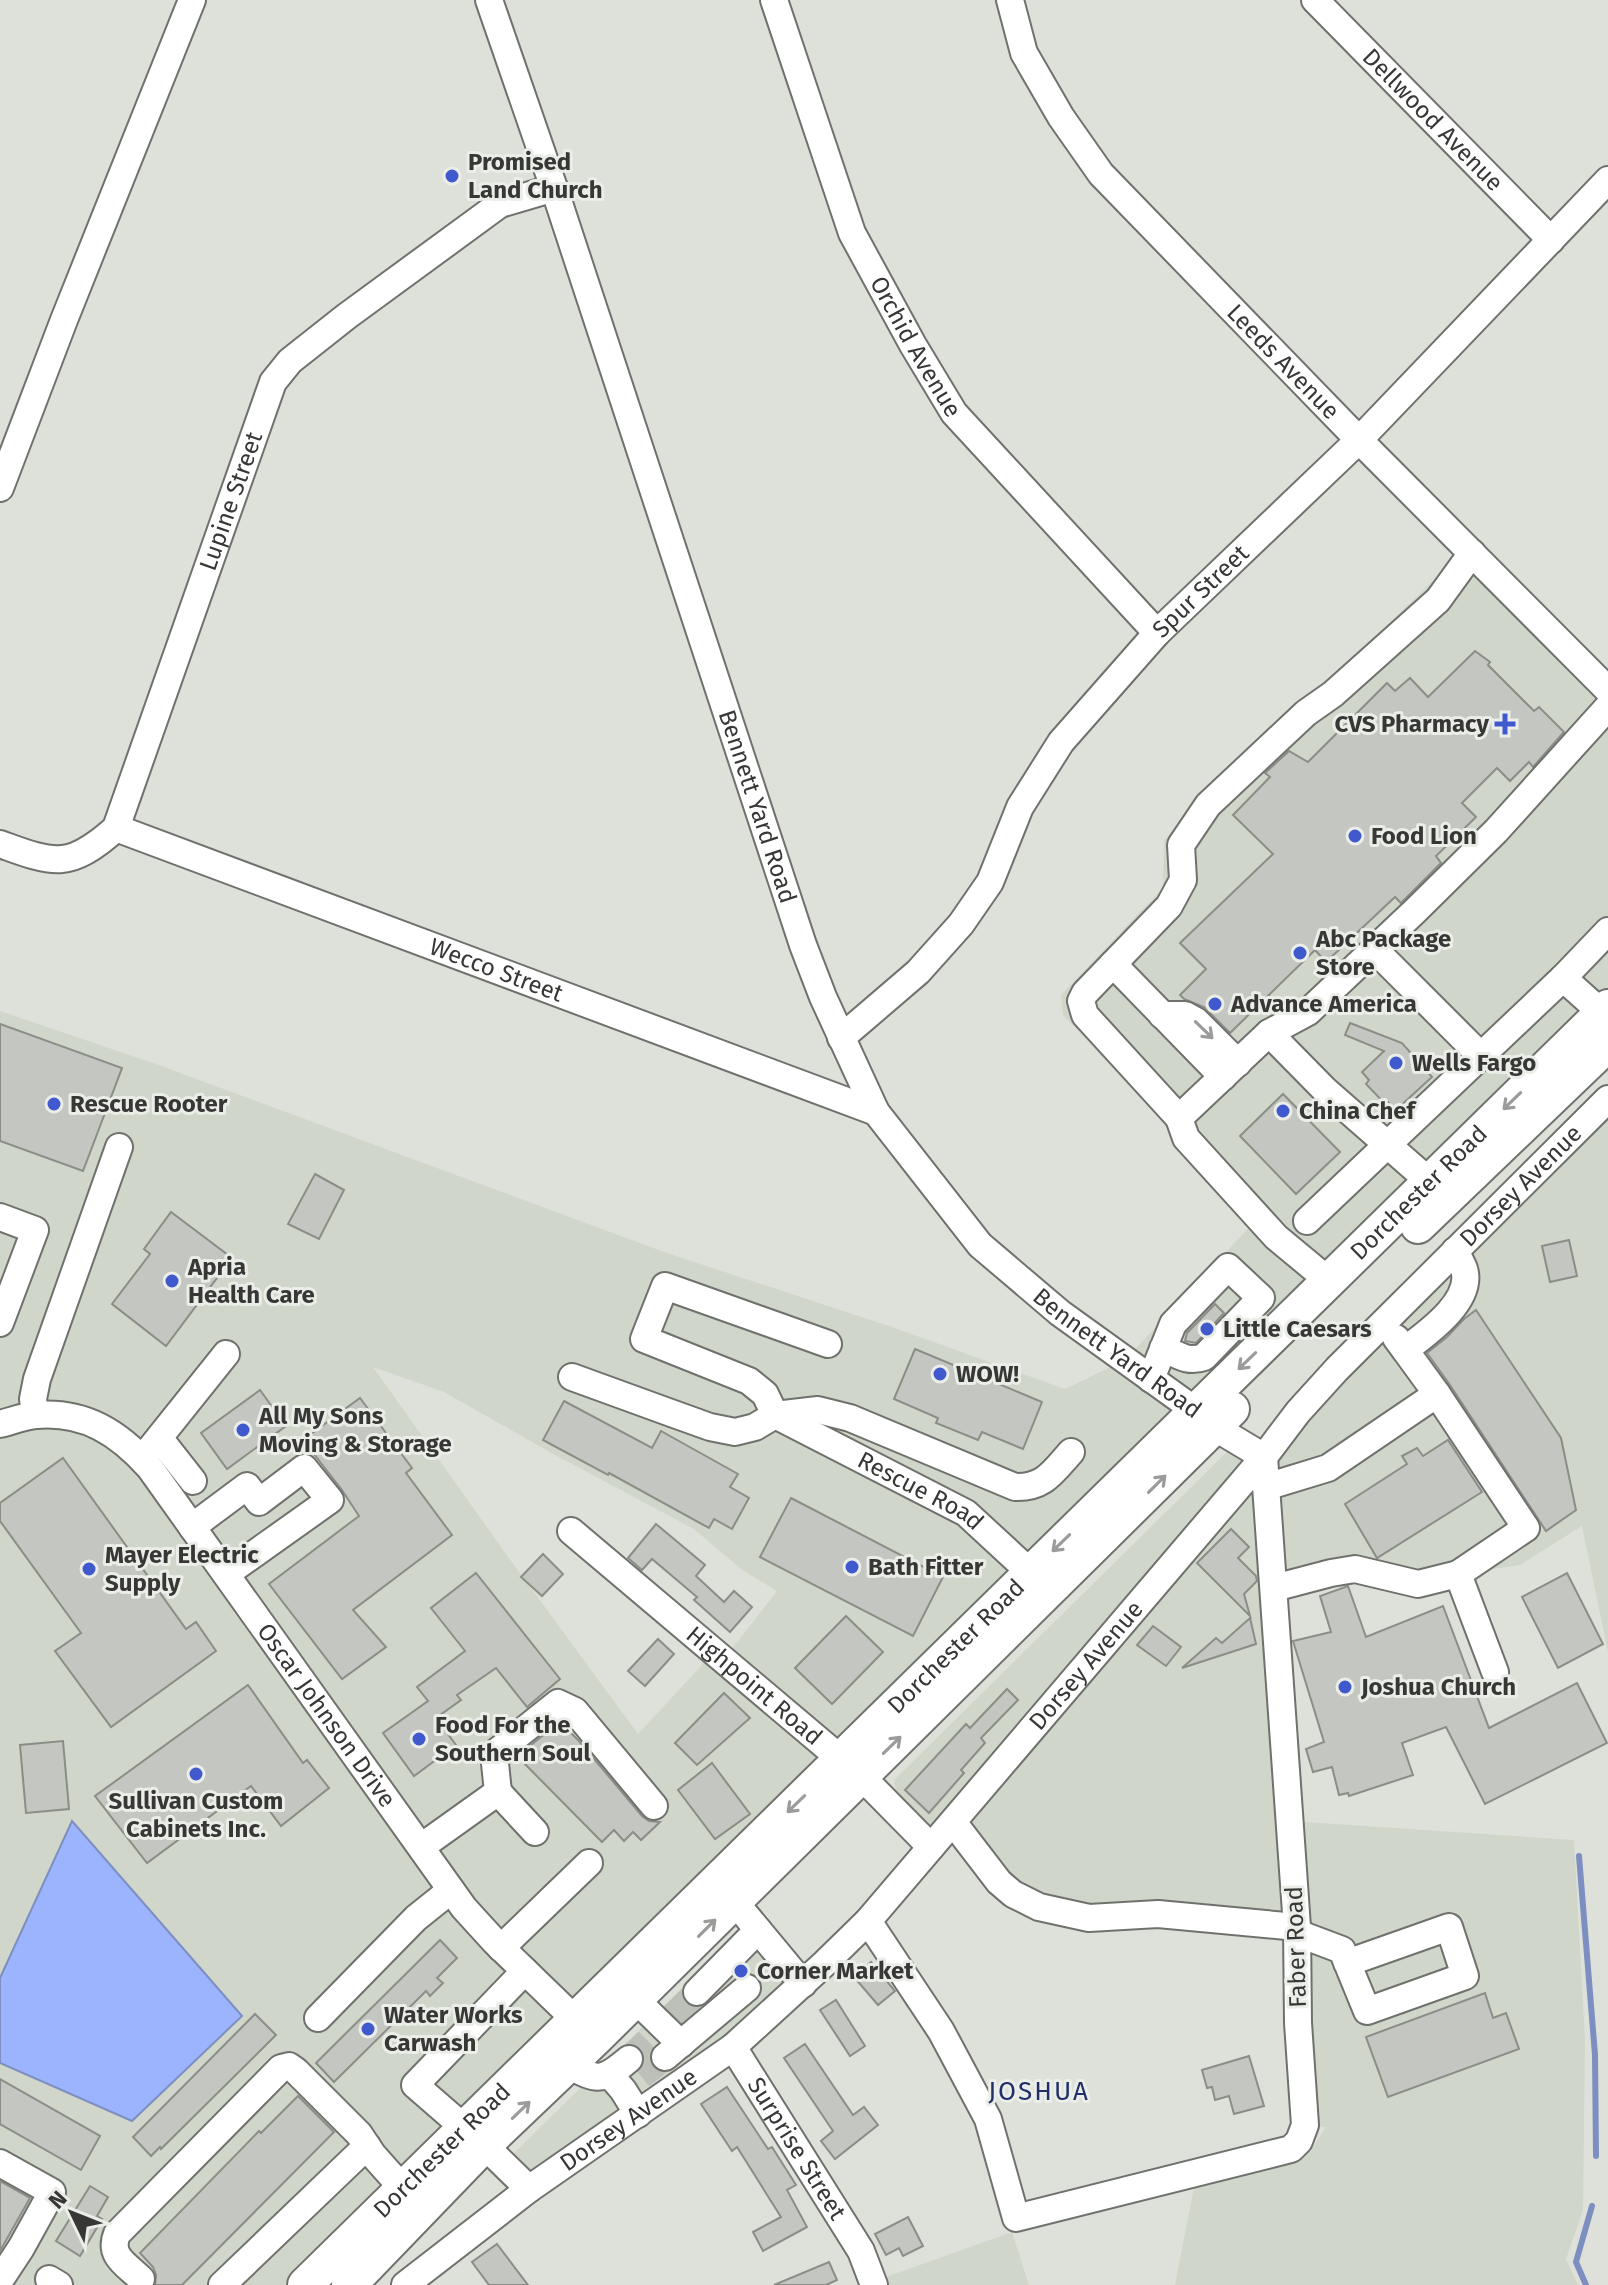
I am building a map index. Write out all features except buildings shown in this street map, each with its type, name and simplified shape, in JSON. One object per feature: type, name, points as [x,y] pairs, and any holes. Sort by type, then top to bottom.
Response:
[{"type":"main road","name":"Dorchester Road","points":[[305,2285],[412,2200],[1606,1021]]},
{"type":"main road","name":"Dorchester Road","points":[[1205,1419],[1329,1281],[1438,1190]]},
{"type":"main road","name":"Dorchester Road","points":[[474,2137],[568,2065],[585,2030],[635,1999],[734,1901],[851,1768]]},
{"type":"main road","name":"Dorchester Road","points":[[349,2285],[412,2200]]},
{"type":"street","points":[[0,488],[192,0]]},
{"type":"street","name":"Bennett Yard Road","points":[[489,0],[554,188],[803,945],[823,997],[876,1112],[980,1245],[1060,1313],[1205,1419],[1264,1457]]},
{"type":"street","name":"Orchid Avenue","points":[[774,0],[852,233],[921,359],[954,413],[1157,633]]},
{"type":"street","name":"Leeds Avenue","points":[[1010,0],[1024,53],[1061,117],[1101,174],[1608,690]]},
{"type":"street","name":"Dellwood Avenue","points":[[1315,0],[1551,240]]},
{"type":"street","name":"Spur Street","points":[[841,1038],[918,972],[961,924],[990,882],[1020,807],[1061,742],[1157,633],[1359,440],[1608,180]]},
{"type":"street","name":"Lupine Street","points":[[116,828],[273,382],[290,361],[347,316],[500,204],[554,188]]},
{"type":"street","points":[[1329,1281],[1276,1237],[1186,1138],[1179,1118],[1085,1015],[1081,1001],[1085,993],[1169,906],[1183,880],[1181,845],[1208,805],[1306,713],[1333,694],[1438,600],[1472,553]]},
{"type":"street","points":[[1179,1118],[1269,1033],[1308,1012],[1374,949],[1496,831],[1608,707]]},
{"type":"street","points":[[0,844],[28,854],[62,860],[96,845],[116,828]]},
{"type":"street","name":"Wecco Street","points":[[116,828],[876,1112]]},
{"type":"street","points":[[1307,1221],[1563,978],[1608,931]]},
{"type":"street","points":[[1374,949],[1480,1055]]},
{"type":"street","points":[[1113,964],[1162,1015],[1230,1070]]},
{"type":"street","points":[[1563,978],[1606,1021]]},
{"type":"street","points":[[1269,1033],[1325,1090],[1438,1190]]},
{"type":"street","name":"Dorsey Avenue","points":[[405,2285],[529,2189],[733,2047],[868,1921],[1264,1457],[1298,1412],[1337,1369],[1608,1099]]},
{"type":"street","points":[[35,1415],[33,1399],[37,1379],[119,1147]]},
{"type":"street","points":[[0,1217],[35,1230],[0,1323]]},
{"type":"street","points":[[1405,1350],[1450,1312],[1459,1297],[1465,1271],[1455,1251]]},
{"type":"street","points":[[1151,1379],[1163,1348],[1173,1324],[1228,1267],[1261,1298],[1204,1357],[1187,1360],[1163,1348]]},
{"type":"street","points":[[775,1415],[765,1394],[749,1381],[644,1339],[665,1286],[828,1344]]},
{"type":"street","points":[[1274,1588],[1355,1569],[1418,1584],[1458,1574],[1526,1528],[1437,1394],[1384,1323]]},
{"type":"street","points":[[142,1459],[226,1354]]},
{"type":"street","points":[[572,1377],[710,1427],[735,1432],[755,1427],[775,1415],[818,1410],[850,1418],[1015,1487],[1030,1488],[1043,1481],[1071,1452]]},
{"type":"street","points":[[1266,1487],[1328,1468],[1437,1394]]},
{"type":"street","name":"Oscar Johnson Drive","points":[[0,1424],[35,1415],[70,1417],[98,1425],[123,1441],[142,1459],[464,1908],[585,2030]]},
{"type":"street","name":"Rescue Road","points":[[775,1415],[970,1516],[1040,1582]]},
{"type":"street","points":[[876,1467],[889,1434]]},
{"type":"street","points":[[160,1439],[193,1481]]},
{"type":"street","name":"Faber Road","points":[[868,1921],[941,2031],[988,2119],[1016,2218],[1291,2149],[1299,2141],[1305,2125],[1298,2023],[1297,1930],[1264,1457]]},
{"type":"street","points":[[192,1527],[247,1486],[259,1502],[304,1468],[330,1500],[226,1574]]},
{"type":"street","points":[[970,1516],[993,1478]]},
{"type":"street","name":"Highpoint Road","points":[[571,1531],[851,1768],[931,1847]]},
{"type":"street","points":[[1458,1574],[1495,1672]]},
{"type":"street","points":[[535,1832],[498,1792],[494,1754],[558,1703],[575,1711],[654,1806]]},
{"type":"street","points":[[421,1847],[498,1792]]},
{"type":"street","points":[[953,1822],[999,1882],[1013,1894],[1039,1907],[1089,1918],[1158,1914],[1297,1930],[1342,1950],[1347,1963]]},
{"type":"street","points":[[501,1948],[589,1863]]},
{"type":"street","points":[[318,2018],[416,1918],[451,1890]]},
{"type":"street","points":[[734,1901],[803,1984]]},
{"type":"street","points":[[745,1989],[704,1985],[758,1930]]},
{"type":"street","points":[[635,1999],[667,2036],[745,1989],[782,1958]]},
{"type":"street","points":[[525,1971],[415,2085],[529,2189]]},
{"type":"street","name":"Surprise Street","points":[[733,2047],[861,2251],[874,2285]]},
{"type":"street","points":[[568,2065],[591,2078],[626,2075],[638,2114]]},
{"type":"street","points":[[127,2277],[112,2245],[117,2234],[281,2068],[289,2066],[296,2071],[359,2134],[412,2200]]},
{"type":"street","points":[[222,2285],[367,2146]]},
{"type":"street","points":[[0,2163],[52,2192],[0,2280]]},
{"type":"shaded area","points":[[1467,548],[1608,690],[1608,988],[412,2164],[284,2285],[0,2285],[0,2063],[132,2121],[72,1821],[0,1978],[0,1011],[156,1064],[667,1253],[889,1326],[1065,1389],[1125,1360],[1256,1220],[1063,1015],[1061,995],[1163,888],[1164,840]],"holes":[[[373,1367],[444,1392],[694,1529],[741,1569],[777,1591],[724,1659],[714,1652],[638,1734]]]},
{"type":"shaded area","points":[[1608,1099],[1608,1652],[1582,1526],[1520,1565],[1458,1574],[1355,1569],[1274,1588],[1290,1821],[1574,1840],[1585,2040],[1583,2210],[1566,2259],[1578,2285],[1175,2285],[1194,2187],[1311,2150],[1326,2127],[1305,2125],[1297,1927],[1039,1907],[953,1824],[940,1837],[896,1791],[894,1780],[1238,1441],[1263,1457]]},
{"type":"shaded area","points":[[738,1933],[803,1984],[529,2189],[503,2164]]},
{"type":"shaded area","points":[[1012,2232],[1029,2285],[864,2285]]},
{"type":"water","points":[[72,1821],[242,2016],[132,2121],[0,2063],[0,1978]]},
{"type":"waterway","points":[[1579,1856],[1595,2055],[1596,2156]]},
{"type":"waterway","points":[[1586,2285],[1576,2262],[1592,2206]]},
{"type":"tunnel","points":[[672,2017],[697,1992]]},
{"type":"tunnel","points":[[629,2059],[651,2038]]},
{"type":"tunnel","points":[[641,2076],[665,2057]]},
{"type":"place","name":"Promised Land Church","points":[[452,176]]},
{"type":"place","name":"CVS Pharmacy","points":[[1505,724]]},
{"type":"place","name":"Food Lion","points":[[1355,836]]},
{"type":"place","name":"Abc Package Store","points":[[1300,953]]},
{"type":"place","name":"Advance America","points":[[1215,1004]]},
{"type":"place","name":"Wells Fargo","points":[[1396,1063]]},
{"type":"place","name":"Rescue Rooter","points":[[54,1104]]},
{"type":"place","name":"China Chef","points":[[1283,1111]]},
{"type":"place","name":"Apria Health Care","points":[[172,1281]]},
{"type":"place","name":"Little Caesars","points":[[1207,1329]]},
{"type":"place","name":"WOW!","points":[[940,1374]]},
{"type":"place","name":"All My Sons Moving & Storage","points":[[243,1430]]},
{"type":"place","name":"Bath Fitter","points":[[852,1567]]},
{"type":"place","name":"Mayer Electric Supply","points":[[89,1569]]},
{"type":"place","name":"Joshua Church","points":[[1345,1687]]},
{"type":"place","name":"Food For the Southern Soul","points":[[419,1739]]},
{"type":"place","name":"Sullivan Custom Cabinets Inc.","points":[[196,1774]]},
{"type":"place","name":"Corner Market","points":[[741,1971]]},
{"type":"place","name":"Water Works Carwash","points":[[368,2029]]},
{"type":"district","name":"JOSHUA","points":[[1039,2091]]}]
